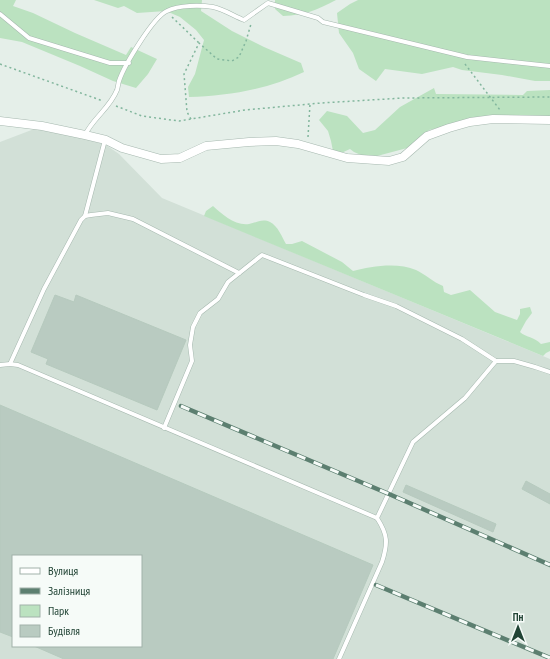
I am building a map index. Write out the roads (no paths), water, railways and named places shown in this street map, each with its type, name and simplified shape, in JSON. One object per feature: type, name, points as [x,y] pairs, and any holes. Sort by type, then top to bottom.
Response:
[{"type":"street","points":[[0,121],[42,126],[84,135],[105,140],[122,148],[162,159],[180,158],[206,146],[276,141],[307,147],[347,158],[389,161],[403,157],[427,136],[470,122],[493,119],[550,120]]},
{"type":"lane","points":[[84,135],[90,124],[110,104],[117,90],[119,81],[142,38],[166,11],[183,7],[213,7],[244,20],[268,3],[318,18],[323,22],[466,56],[550,66]]},
{"type":"lane","points":[[0,14],[30,38],[110,63],[128,63]]},
{"type":"lane","points":[[10,364],[44,289],[81,220],[85,216],[105,140]]},
{"type":"lane","points":[[85,216],[108,213],[133,219],[239,273]]},
{"type":"lane","points":[[164,428],[192,361],[190,344],[193,327],[200,313],[218,299],[228,282],[262,254],[396,306],[462,339],[496,361],[514,361],[550,372]]},
{"type":"lane","points":[[377,518],[413,442],[465,398],[496,361]]},
{"type":"lane","points":[[0,365],[18,365],[377,518],[384,529],[386,548],[382,562],[339,659]]},
{"type":"railway","points":[[181,406],[389,494],[550,565]]},
{"type":"railway","points":[[376,585],[550,658]]}]
